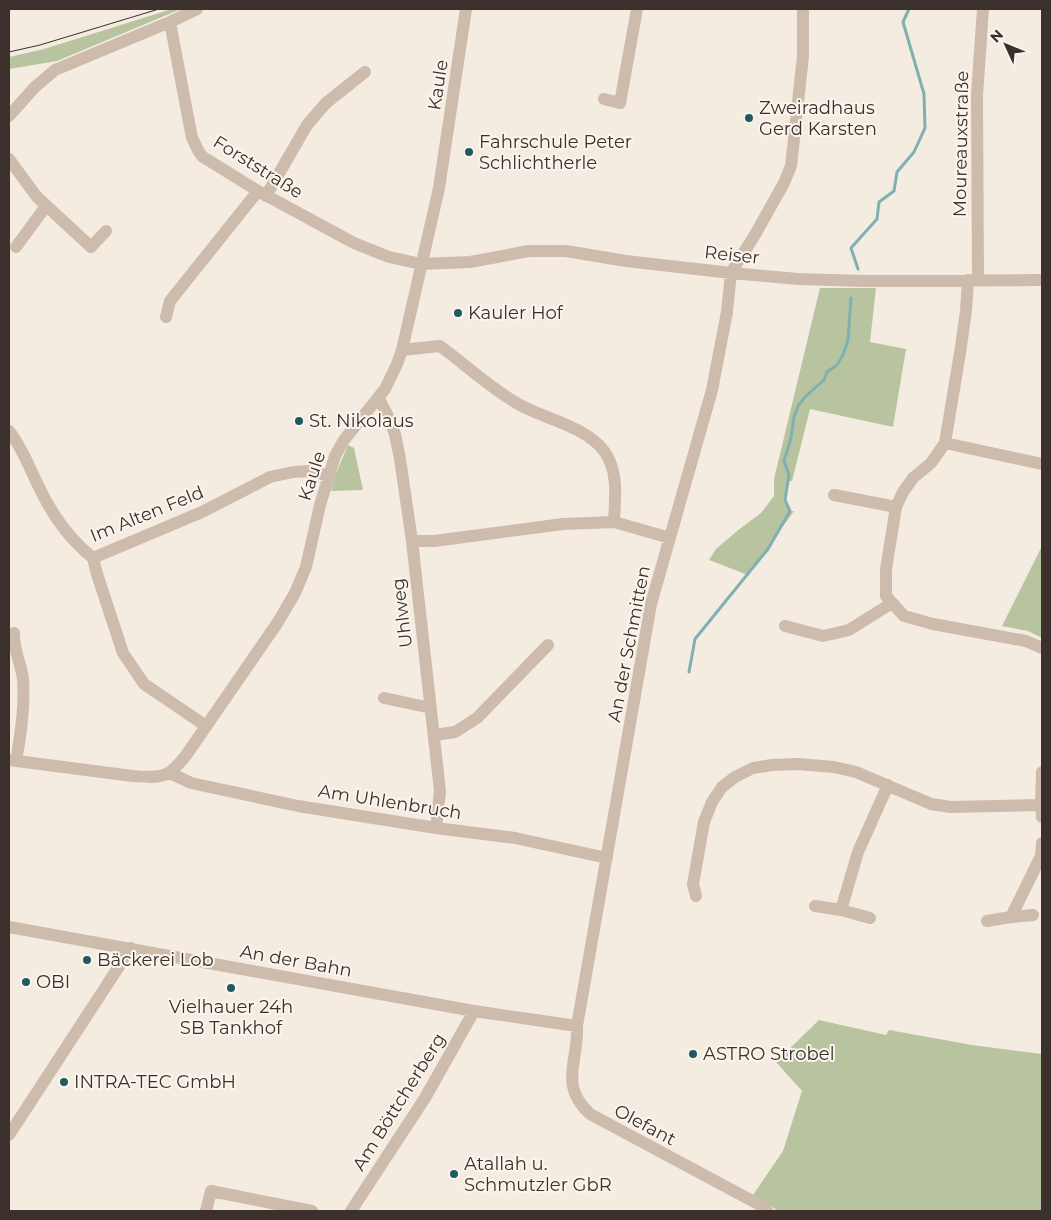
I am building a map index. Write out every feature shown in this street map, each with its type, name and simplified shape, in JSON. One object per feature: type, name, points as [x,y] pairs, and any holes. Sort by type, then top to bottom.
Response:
[{"type":"street","points":[[9,116],[35,87],[55,70],[197,9]]},
{"type":"street","name":"Kaule","points":[[170,773],[206,726],[295,593],[306,567],[335,456],[344,440],[379,399],[391,379],[402,350],[439,188],[466,9]]},
{"type":"street","points":[[604,99],[620,103],[637,9]]},
{"type":"street","points":[[731,273],[779,192],[790,166],[802,56],[803,9]]},
{"type":"street","name":"Moureauxstraße","points":[[945,443],[973,280],[977,94],[983,9]]},
{"type":"street","name":"Forststraße","points":[[170,22],[194,144],[208,161],[354,244],[389,257],[421,264]]},
{"type":"street","points":[[166,317],[170,301],[262,193],[307,125],[326,103],[365,72]]},
{"type":"street","points":[[9,159],[36,197],[91,247],[106,231]]},
{"type":"street","points":[[16,247],[46,206]]},
{"type":"street","name":"Reiser","points":[[421,264],[470,262],[529,251],[566,251],[626,261],[731,273],[826,280],[1042,280]]},
{"type":"street","name":"An der Schmitten","points":[[577,1026],[651,604],[712,390],[727,312],[731,273]]},
{"type":"street","points":[[402,350],[440,346],[520,405],[588,437],[603,450],[610,462],[616,487],[614,522]]},
{"type":"street","name":"Uhlweg","points":[[379,399],[387,414],[398,450],[412,541],[440,791],[436,828]]},
{"type":"street","name":"Im Alten Feld","points":[[9,431],[51,511],[78,546],[93,558],[202,512],[270,477],[293,472],[311,471],[329,476]]},
{"type":"street","points":[[1042,464],[945,443],[931,463],[913,478],[902,492],[896,507],[886,569],[886,596],[904,616],[933,624],[1026,641],[1042,648]]},
{"type":"street","points":[[834,495],[896,507]]},
{"type":"street","points":[[412,541],[434,541],[563,524],[614,522],[670,538]]},
{"type":"street","points":[[93,558],[123,653],[144,684],[206,726]]},
{"type":"street","points":[[785,626],[823,636],[849,630],[892,603]]},
{"type":"street","points":[[14,633],[14,644],[23,679],[23,715],[13,760],[133,776],[152,777],[170,773]]},
{"type":"street","points":[[434,735],[455,732],[477,718],[548,646]]},
{"type":"street","points":[[384,698],[431,708]]},
{"type":"street","points":[[696,896],[693,884],[704,822],[712,802],[722,787],[735,777],[753,768],[798,764],[834,768],[856,772],[931,804],[951,807],[1042,809],[1042,772]]},
{"type":"street","name":"Am Uhlenbruch","points":[[170,773],[191,783],[298,806],[436,828],[515,838],[607,858]]},
{"type":"street","points":[[841,910],[858,852],[888,785]]},
{"type":"street","points":[[1011,916],[1041,856],[1042,843]]},
{"type":"street","points":[[815,906],[841,910],[870,918]]},
{"type":"street","points":[[988,921],[1011,916],[1033,915]]},
{"type":"street","name":"An der Bahn","points":[[9,927],[474,1011],[577,1026]]},
{"type":"street","points":[[9,1135],[131,948]]},
{"type":"street","name":"Am Böttcherberg","points":[[352,1211],[425,1098],[474,1011]]},
{"type":"street","name":"Olefant","points":[[577,1026],[577,1041],[572,1065],[572,1084],[578,1101],[583,1108],[599,1120],[748,1199],[767,1211]]},
{"type":"street","points":[[206,1211],[211,1191],[312,1211]]},
{"type":"green space","points":[[172,9],[181,9],[57,61],[9,69],[9,57],[44,49]]},
{"type":"green space","points":[[820,288],[876,288],[870,342],[906,349],[893,427],[810,409],[792,481],[788,481],[785,500],[789,511],[794,511],[748,575],[709,560],[716,549],[761,513],[774,496],[774,479]]},
{"type":"green space","points":[[348,445],[354,448],[363,490],[331,491],[335,476]]},
{"type":"green space","points":[[1042,546],[1042,638],[1028,631],[1002,626]]},
{"type":"green space","points":[[819,1020],[886,1035],[889,1030],[972,1045],[1042,1054],[1042,1211],[778,1211],[753,1195],[783,1151],[802,1091],[776,1062]]},
{"type":"waterway","points":[[858,269],[851,248],[877,219],[879,202],[894,191],[897,172],[914,152],[925,128],[924,94],[903,22],[909,9]]},
{"type":"waterway","points":[[689,672],[695,639],[768,549],[790,511],[785,500],[789,475],[784,461],[791,438],[794,417],[798,406],[824,380],[827,372],[837,365],[843,355],[848,340],[851,298]]},
{"type":"tram line","points":[[9,52],[40,45],[159,9]]},
{"type":"place","name":"Zweiradhaus Gerd Karsten","points":[[749,118]]},
{"type":"place","name":"Fahrschule Peter Schlichtherle","points":[[469,152]]},
{"type":"place","name":"Kauler Hof","points":[[458,313]]},
{"type":"place","name":"St. Nikolaus","points":[[299,421]]},
{"type":"place","name":"Bäckerei Lob","points":[[87,960]]},
{"type":"place","name":"OBI","points":[[26,982]]},
{"type":"place","name":"Vielhauer 24h SB Tankhof","points":[[231,988]]},
{"type":"place","name":"ASTRO Strobel","points":[[693,1054]]},
{"type":"place","name":"INTRA-TEC GmbH","points":[[64,1082]]},
{"type":"place","name":"Atallah u. Schmutzler GbR","points":[[454,1174]]}]
